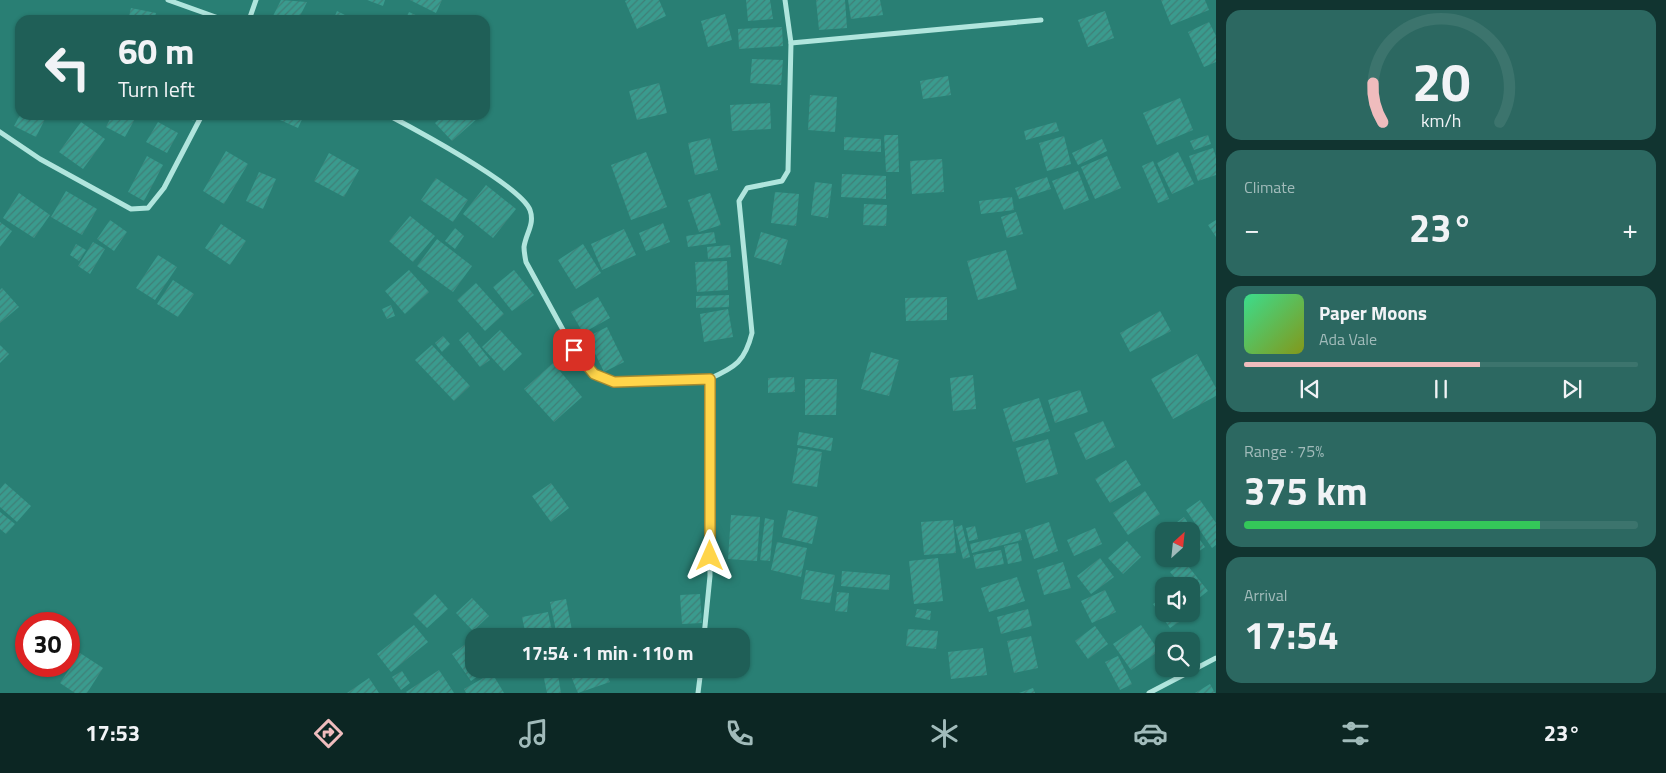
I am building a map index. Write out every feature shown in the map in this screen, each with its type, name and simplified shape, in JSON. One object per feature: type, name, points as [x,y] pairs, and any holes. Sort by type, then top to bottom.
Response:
[{"type":"street","points":[[168,0],[210,15]]},
{"type":"street","points":[[251,15],[256,0]]},
{"type":"street","points":[[397,120],[442,145],[518,193],[530,210],[532,227],[524,246],[526,262],[574,350],[594,374],[614,382],[710,379],[733,368],[747,352],[752,333],[739,201],[747,188],[782,182],[788,171],[791,43],[785,0]]},
{"type":"street","points":[[791,43],[1041,20]]},
{"type":"street","points":[[0,132],[40,159],[131,209],[148,208],[164,188],[199,120]]},
{"type":"street","points":[[705,628],[710,576],[710,379]]},
{"type":"street","points":[[1149,693],[1216,658]]},
{"type":"street","points":[[698,693],[700,678]]},
{"type":"building","points":[[281,0],[307,2],[300,15],[274,15]]},
{"type":"building","points":[[367,0],[385,0],[383,6]]},
{"type":"building","points":[[410,0],[442,0],[436,13]]},
{"type":"building","points":[[659,0],[666,16],[637,29],[625,1]]},
{"type":"building","points":[[746,0],[770,0],[773,19],[748,21]]},
{"type":"building","points":[[816,0],[845,0],[847,28],[819,30]]},
{"type":"building","points":[[848,0],[880,0],[883,15],[851,19]]},
{"type":"building","points":[[1161,0],[1205,0],[1209,10],[1171,25]]},
{"type":"building","points":[[131,8],[156,13],[155,15],[129,15]]},
{"type":"building","points":[[337,11],[345,15],[335,15]]},
{"type":"building","points":[[1105,11],[1114,38],[1088,47],[1078,20]]},
{"type":"building","points":[[725,14],[732,40],[708,47],[701,21]]},
{"type":"building","points":[[1209,22],[1216,36],[1216,62],[1204,67],[1188,32]]},
{"type":"building","points":[[782,27],[783,46],[739,49],[738,29]]},
{"type":"building","points":[[752,59],[783,60],[781,85],[750,83]]},
{"type":"building","points":[[948,76],[951,95],[923,99],[920,81]]},
{"type":"building","points":[[659,83],[667,113],[637,120],[629,91]]},
{"type":"building","points":[[810,95],[837,97],[835,132],[808,130]]},
{"type":"building","points":[[1180,98],[1193,130],[1157,145],[1143,113]]},
{"type":"building","points":[[770,103],[771,129],[732,131],[730,105]]},
{"type":"building","points":[[17,120],[44,120],[36,137],[14,126]]},
{"type":"building","points":[[110,120],[134,120],[125,137],[106,127]]},
{"type":"building","points":[[280,120],[302,120],[298,128]]},
{"type":"building","points":[[438,120],[476,120],[452,141],[435,123]]},
{"type":"building","points":[[81,122],[105,139],[83,169],[59,152]]},
{"type":"building","points":[[158,122],[178,133],[167,153],[146,142]]},
{"type":"building","points":[[1056,122],[1059,131],[1026,140],[1024,131]]},
{"type":"building","points":[[884,135],[898,135],[899,172],[886,172]]},
{"type":"building","points":[[1208,135],[1211,144],[1194,150],[1190,141]]},
{"type":"building","points":[[1064,136],[1071,164],[1047,171],[1039,143]]},
{"type":"building","points":[[844,137],[881,139],[881,152],[844,150]]},
{"type":"building","points":[[710,138],[718,170],[695,175],[688,143]]},
{"type":"building","points":[[1102,139],[1107,151],[1078,165],[1072,153]]},
{"type":"building","points":[[1213,148],[1216,157],[1216,175],[1198,181],[1189,156]]},
{"type":"building","points":[[226,151],[248,164],[224,204],[203,191]]},
{"type":"building","points":[[646,152],[667,207],[631,220],[611,165]]},
{"type":"building","points":[[1178,152],[1194,184],[1172,194],[1157,163]]},
{"type":"building","points":[[329,153],[359,170],[344,197],[314,181]]},
{"type":"building","points":[[147,156],[163,165],[144,201],[128,192]]},
{"type":"building","points":[[1107,156],[1121,188],[1095,199],[1081,167]]},
{"type":"building","points":[[942,159],[944,192],[912,194],[910,161]]},
{"type":"building","points":[[1153,161],[1169,199],[1158,203],[1142,166]]},
{"type":"building","points":[[1078,171],[1089,200],[1064,210],[1052,181]]},
{"type":"building","points":[[259,172],[276,179],[263,209],[246,201]]},
{"type":"building","points":[[842,174],[886,176],[886,199],[841,197]]},
{"type":"building","points":[[1047,177],[1051,189],[1019,199],[1015,188]]},
{"type":"building","points":[[436,178],[468,200],[453,222],[421,200]]},
{"type":"building","points":[[815,182],[832,184],[828,218],[811,215]]},
{"type":"building","points":[[486,185],[516,209],[493,238],[463,214]]},
{"type":"building","points":[[66,191],[97,209],[82,235],[51,217]]},
{"type":"building","points":[[775,192],[799,194],[796,226],[771,223]]},
{"type":"building","points":[[19,193],[50,215],[34,238],[3,218]]},
{"type":"building","points":[[710,193],[721,225],[699,232],[688,200]]},
{"type":"building","points":[[1012,197],[1014,210],[981,214],[979,201]]},
{"type":"building","points":[[864,204],[887,205],[886,226],[863,225]]},
{"type":"building","points":[[1016,212],[1023,234],[1007,238],[1001,217]]},
{"type":"building","points":[[410,216],[435,236],[413,262],[389,241]]},
{"type":"building","points":[[110,220],[127,232],[114,251],[97,239]]},
{"type":"building","points":[[1216,220],[1216,237],[1208,225]]},
{"type":"building","points":[[0,222],[12,231],[0,247]]},
{"type":"building","points":[[663,223],[670,242],[646,251],[639,233]]},
{"type":"building","points":[[221,224],[246,241],[230,265],[205,248]]},
{"type":"building","points":[[455,228],[464,236],[455,249],[445,241]]},
{"type":"building","points":[[624,229],[636,255],[602,270],[591,244]]},
{"type":"building","points":[[714,232],[716,243],[688,247],[686,236]]},
{"type":"building","points":[[761,232],[788,240],[781,265],[754,257]]},
{"type":"building","points":[[437,239],[472,266],[453,292],[417,266]]},
{"type":"building","points":[[93,242],[105,249],[90,274],[78,266]]},
{"type":"building","points":[[76,244],[86,250],[79,261],[70,255]]},
{"type":"building","points":[[583,244],[601,273],[576,289],[558,260]]},
{"type":"building","points":[[730,245],[731,257],[708,259],[707,247]]},
{"type":"building","points":[[1006,250],[1017,289],[978,300],[967,261]]},
{"type":"building","points":[[158,255],[177,267],[155,300],[136,288]]},
{"type":"building","points":[[727,261],[728,290],[697,292],[695,262]]},
{"type":"building","points":[[409,270],[429,292],[405,314],[385,291]]},
{"type":"building","points":[[514,270],[534,295],[512,311],[493,287]]},
{"type":"building","points":[[173,280],[194,294],[178,317],[157,304]]},
{"type":"building","points":[[476,283],[504,314],[485,331],[457,300]]},
{"type":"building","points":[[2,288],[19,307],[0,323],[0,290]]},
{"type":"building","points":[[729,295],[729,307],[696,308],[696,296]]},
{"type":"building","points":[[598,297],[610,318],[583,333],[571,312]]},
{"type":"building","points":[[947,297],[947,320],[906,321],[905,298]]},
{"type":"building","points":[[391,305],[395,316],[387,319],[382,309]]},
{"type":"building","points":[[728,309],[733,337],[704,342],[700,314]]},
{"type":"building","points":[[1160,311],[1171,331],[1130,352],[1120,333]]},
{"type":"building","points":[[607,327],[624,362],[604,372],[587,337]]},
{"type":"building","points":[[500,330],[522,354],[504,371],[482,347]]},
{"type":"building","points":[[468,332],[490,360],[480,367],[459,340]]},
{"type":"building","points":[[443,336],[450,344],[442,352],[435,343]]},
{"type":"building","points":[[0,345],[9,354],[0,363]]},
{"type":"building","points":[[432,345],[470,386],[454,401],[415,360]]},
{"type":"building","points":[[871,352],[899,360],[889,396],[861,389]]},
{"type":"building","points":[[1197,354],[1216,388],[1216,396],[1173,419],[1151,379]]},
{"type":"building","points":[[553,363],[582,397],[554,422],[524,389]]},
{"type":"building","points":[[973,375],[976,409],[953,411],[950,378]]},
{"type":"building","points":[[794,377],[795,392],[768,393],[768,378]]},
{"type":"building","points":[[805,379],[837,379],[836,415],[805,415]]},
{"type":"building","points":[[1080,390],[1088,412],[1055,423],[1048,400]]},
{"type":"building","points":[[1039,398],[1050,431],[1013,442],[1003,409]]},
{"type":"building","points":[[1103,421],[1115,447],[1086,460],[1074,433]]},
{"type":"building","points":[[799,432],[833,438],[831,451],[797,445]]},
{"type":"building","points":[[1048,439],[1058,474],[1026,483],[1016,448]]},
{"type":"building","points":[[798,448],[822,452],[817,487],[792,483]]},
{"type":"building","points":[[1126,460],[1141,485],[1110,503],[1095,479]]},
{"type":"building","points":[[5,483],[31,506],[17,522],[0,507],[0,489]]},
{"type":"building","points":[[551,483],[569,508],[551,522],[532,496]]},
{"type":"building","points":[[1145,491],[1160,514],[1128,535],[1113,513]]},
{"type":"building","points":[[1200,500],[1216,523],[1216,545],[1212,548],[1200,530],[1200,522],[1194,522],[1186,510]]},
{"type":"building","points":[[788,510],[818,517],[812,544],[782,537]]},
{"type":"building","points":[[0,512],[15,524],[6,534],[0,529]]},
{"type":"building","points":[[731,515],[760,517],[757,561],[728,559]]},
{"type":"building","points":[[1184,517],[1188,522],[1177,522]]},
{"type":"building","points":[[765,518],[774,520],[770,561],[760,560]]},
{"type":"building","points":[[953,520],[956,553],[924,555],[921,522]]},
{"type":"building","points":[[1049,522],[1058,551],[1034,559],[1025,530]]},
{"type":"building","points":[[962,525],[970,557],[963,559],[955,527]]},
{"type":"building","points":[[975,526],[978,539],[969,541],[966,528]]},
{"type":"building","points":[[1095,528],[1102,544],[1074,556],[1067,540]]},
{"type":"building","points":[[1020,532],[1022,540],[972,553],[970,544]]},
{"type":"building","points":[[1200,540],[1205,547],[1200,551]]},
{"type":"building","points":[[1127,541],[1141,557],[1123,574],[1108,558]]},
{"type":"building","points":[[777,542],[807,548],[801,577],[771,570]]},
{"type":"building","points":[[1018,543],[1022,561],[1008,564],[1004,546]]},
{"type":"building","points":[[1001,550],[1004,564],[976,569],[973,555]]},
{"type":"building","points":[[938,558],[943,601],[914,604],[909,561]]},
{"type":"building","points":[[1100,558],[1114,577],[1091,594],[1077,576]]},
{"type":"building","points":[[1063,562],[1071,588],[1044,595],[1037,570]]},
{"type":"building","points":[[1175,568],[1190,568],[1197,577],[1174,577],[1170,572]]},
{"type":"building","points":[[806,570],[835,575],[830,603],[801,599]]},
{"type":"building","points":[[842,571],[890,575],[889,590],[841,586]]},
{"type":"building","points":[[1017,577],[1025,601],[989,612],[981,588]]},
{"type":"building","points":[[1200,581],[1208,591],[1200,597]]},
{"type":"building","points":[[1105,590],[1116,612],[1092,623],[1081,601]]},
{"type":"building","points":[[837,592],[849,593],[847,612],[835,611]]},
{"type":"building","points":[[435,594],[448,609],[427,628],[413,614]]},
{"type":"building","points":[[700,594],[702,623],[682,624],[680,595]]},
{"type":"building","points":[[472,598],[489,616],[476,628],[470,628],[456,613]]},
{"type":"building","points":[[566,599],[571,628],[555,628],[550,602]]},
{"type":"building","points":[[917,609],[931,611],[930,620],[915,617]]},
{"type":"building","points":[[1028,609],[1032,626],[1001,634],[997,617]]},
{"type":"building","points":[[548,612],[551,628],[524,628],[522,617]]},
{"type":"building","points":[[1166,622],[1179,622],[1170,628]]},
{"type":"building","points":[[414,625],[428,642],[391,672],[377,654]]},
{"type":"building","points":[[1141,625],[1155,645],[1155,654],[1131,670],[1113,644]]},
{"type":"building","points":[[1095,626],[1108,644],[1088,659],[1075,641]]},
{"type":"building","points":[[908,629],[938,631],[936,649],[906,646]]},
{"type":"building","points":[[1031,636],[1038,668],[1014,673],[1007,641]]},
{"type":"building","points":[[465,645],[465,672],[452,654]]},
{"type":"building","points":[[983,648],[987,675],[951,679],[948,652]]},
{"type":"building","points":[[80,653],[103,668],[87,693],[75,693],[60,683],[64,677],[80,677]]},
{"type":"building","points":[[1118,656],[1132,684],[1120,690],[1105,662]]},
{"type":"building","points":[[439,670],[454,693],[406,692]]},
{"type":"building","points":[[402,671],[410,683],[401,690],[392,677]]},
{"type":"building","points":[[369,678],[379,693],[347,693]]},
{"type":"building","points":[[483,678],[495,678],[504,693],[466,693],[464,689]]},
{"type":"building","points":[[544,678],[558,678],[561,693],[547,693]]},
{"type":"building","points":[[572,678],[608,678],[610,682],[578,693]]},
{"type":"building","points":[[1210,684],[1215,693],[1195,693]]},
{"type":"building","points":[[1033,688],[1035,693],[1019,693]]},
{"type":"route","points":[[574,350],[594,374],[614,382],[710,379],[710,556]]}]
